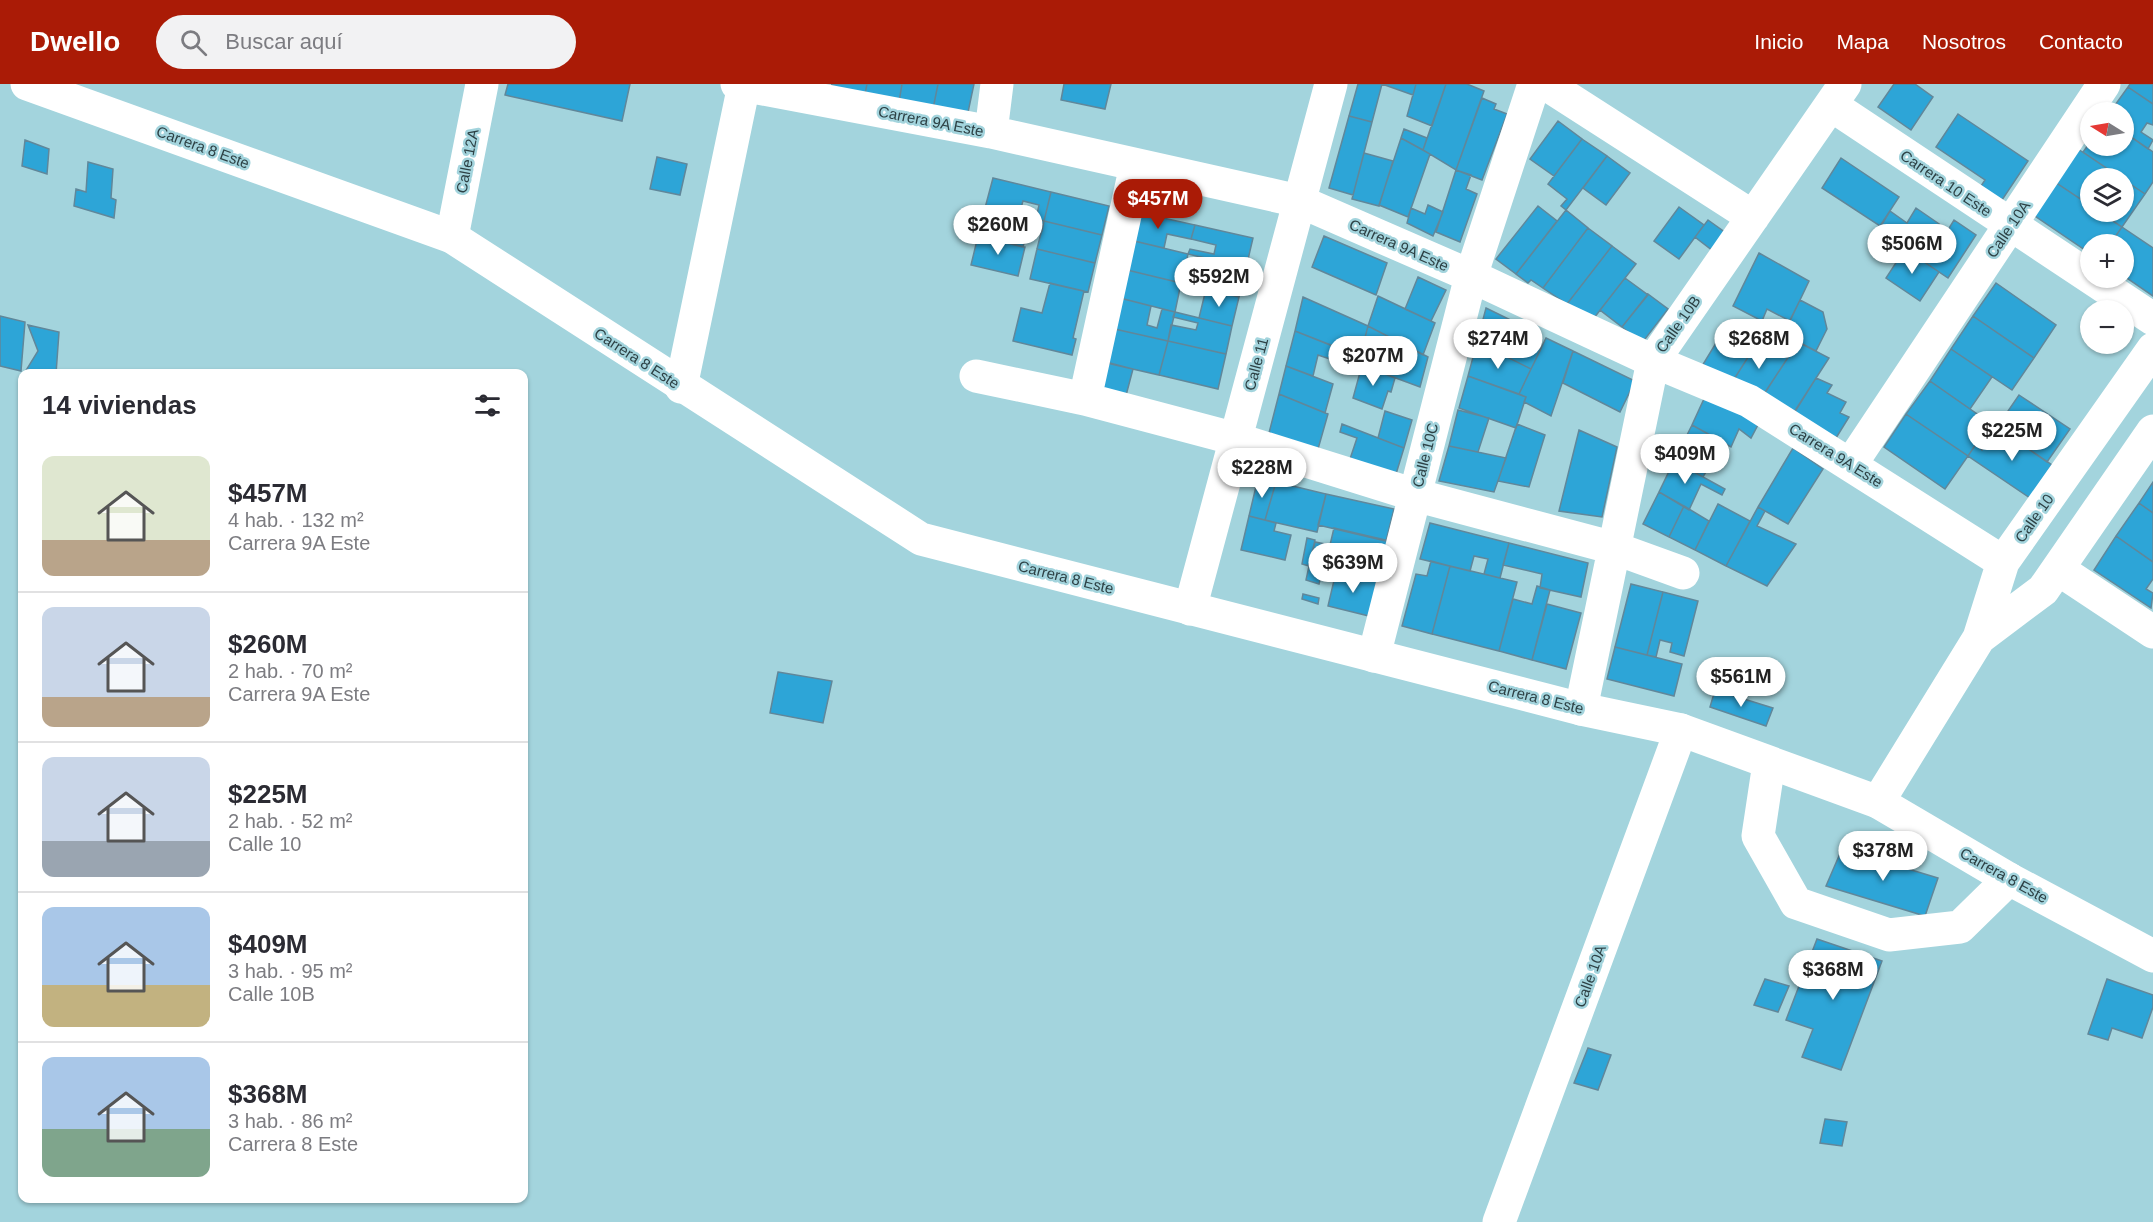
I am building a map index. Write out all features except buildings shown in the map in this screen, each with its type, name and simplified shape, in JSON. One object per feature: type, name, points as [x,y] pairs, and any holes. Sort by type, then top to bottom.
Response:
[{"type":"street","name":"Carrera 8 Este","points":[[27,84],[452,237],[681,387],[921,539],[1581,709],[1681,730],[1878,802],[2009,879],[2152,953]]},
{"type":"street","name":"Calle 12A","points":[[452,237],[482,84]]},
{"type":"street","points":[[991,132],[997,84]]},
{"type":"street","name":"Calle 11","points":[[1190,609],[1331,84]]},
{"type":"street","name":"Calle 10C","points":[[1374,656],[1471,276],[1534,84]]},
{"type":"street","points":[[1546,84],[1754,217]]},
{"type":"street","name":"Calle 10A","points":[[1851,464],[2104,84]]},
{"type":"street","points":[[681,387],[741,85]]},
{"type":"street","name":"Carrera 9A Este","points":[[741,85],[991,132],[1299,201],[1471,276],[1653,361],[1749,401],[2003,562]]},
{"type":"street","name":"Calle 10B","points":[[1581,709],[1653,361],[1838,94]]},
{"type":"street","name":"Carrera 10 Este","points":[[1838,94],[2010,226],[2153,319]]},
{"type":"street","points":[[1085,399],[1136,165]]},
{"type":"street","name":"Calle 10","points":[[1878,802],[1979,638],[2003,562],[2153,349]]},
{"type":"street","points":[[976,376],[1085,399],[1236,439],[1415,495],[1614,548],[1683,573]]},
{"type":"street","name":"Calle 10","points":[[1979,638],[2043,590],[2153,431]]},
{"type":"street","points":[[2058,569],[2153,632]]},
{"type":"street","name":"Calle 10A","points":[[1499,1222],[1681,730]]},
{"type":"street","points":[[1769,763],[1758,836],[1796,903],[1889,935],[1960,927],[2009,879]]}]
